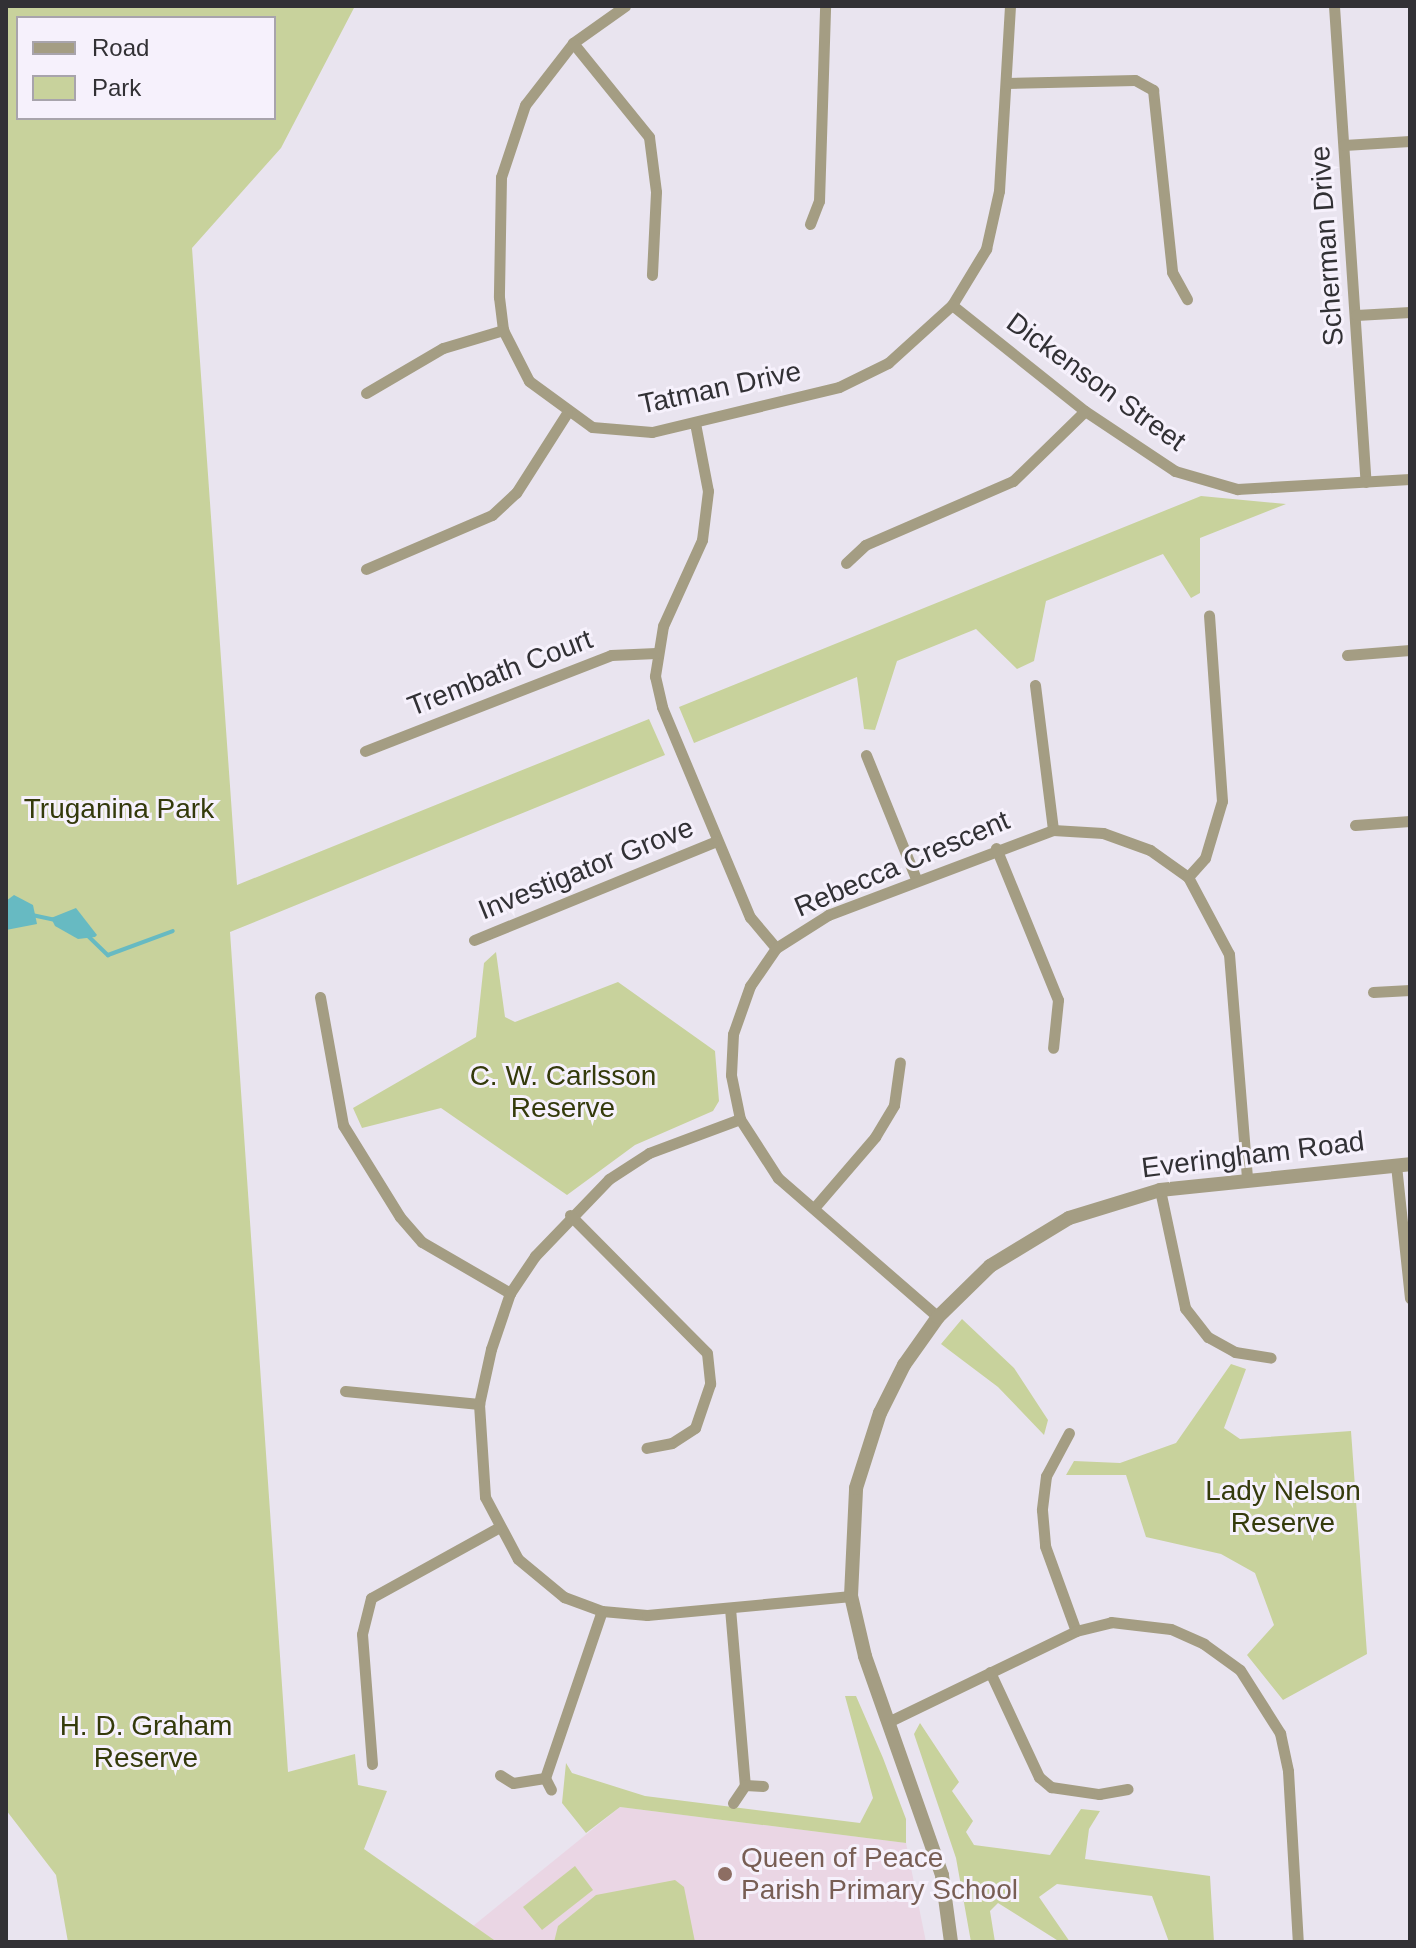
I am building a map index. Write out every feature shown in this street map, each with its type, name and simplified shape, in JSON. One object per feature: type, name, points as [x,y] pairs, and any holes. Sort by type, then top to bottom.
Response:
[{"type":"street","name":"Tatman Drive","points":[[625,6],[573,43],[538,85],[509,142],[501,177],[503,330],[529,381],[567,413],[619,431],[695,423],[839,387],[888,363],[952,305],[986,249],[999,191],[1010,6]]},
{"type":"street","points":[[810,224],[819,201],[825,6]]},
{"type":"street","name":"Tatman Drive","points":[[1002,6],[1007,26]]},
{"type":"street","name":"Scherman Drive","points":[[1334,6],[1366,482]]},
{"type":"street","points":[[573,43],[649,137],[656,192],[652,275]]},
{"type":"street","points":[[1006,83],[1135,80],[1153,90],[1172,272],[1187,299]]},
{"type":"street","points":[[1344,145],[1410,141]]},
{"type":"street","name":"Dickenson Street","points":[[952,305],[1143,453],[1210,483],[1237,489],[1410,479]]},
{"type":"street","points":[[1356,315],[1410,312]]},
{"type":"street","points":[[366,393],[443,348],[503,330]]},
{"type":"street","points":[[846,563],[865,545],[1013,481],[1085,411]]},
{"type":"street","points":[[366,569],[492,515],[516,493],[567,413]]},
{"type":"street","points":[[695,423],[708,491],[702,540],[656,653],[662,707],[750,917],[776,948]]},
{"type":"street","points":[[1209,615],[1222,801],[1205,858],[1188,877],[1229,954],[1247,1179]]},
{"type":"street","points":[[1347,655],[1410,650]]},
{"type":"street","name":"Trembath Court","points":[[365,751],[611,655],[656,653]]},
{"type":"street","points":[[1035,685],[1053,830]]},
{"type":"street","points":[[866,755],[916,879]]},
{"type":"street","points":[[1355,825],[1410,821]]},
{"type":"street","name":"Rebecca Crescent","points":[[938,1317],[765,1164],[740,1119],[731,1075],[733,1034],[750,986],[776,948],[828,915],[996,848],[1053,830],[1127,839],[1188,877]]},
{"type":"street","name":"Investigator Grove","points":[[474,940],[716,841]]},
{"type":"street","points":[[996,848],[1058,1000],[1053,1048]]},
{"type":"street","points":[[1373,992],[1410,990]]},
{"type":"street","points":[[320,997],[343,1125],[400,1217],[422,1242],[510,1293]]},
{"type":"street","points":[[814,1208],[875,1137],[894,1105],[900,1062]]},
{"type":"street","points":[[740,1119],[649,1153],[570,1215],[510,1293],[479,1404],[478,1459],[496,1529],[541,1581],[602,1611],[647,1615],[851,1596]]},
{"type":"street","points":[[1403,1164],[1410,1298]]},
{"type":"street","name":"Everingham Road","points":[[951,1942],[942,1875],[888,1722],[851,1596],[856,1488],[880,1413],[938,1317],[1027,1241],[1069,1218],[1160,1190],[1403,1164]]},
{"type":"street","points":[[1160,1190],[1185,1308],[1208,1337],[1235,1352],[1271,1358]]},
{"type":"street","points":[[570,1215],[707,1353],[710,1384],[695,1428],[672,1443],[646,1448]]},
{"type":"street","points":[[345,1391],[479,1404]]},
{"type":"street","points":[[1069,1433],[1046,1476],[1042,1510],[1045,1546],[1076,1631]]},
{"type":"street","points":[[372,1764],[362,1634],[371,1598],[496,1529]]},
{"type":"street","points":[[730,1608],[745,1785],[733,1803]]},
{"type":"street","points":[[551,1790],[545,1778],[602,1611]]},
{"type":"street","points":[[888,1722],[1076,1631],[1111,1622],[1171,1629],[1224,1657],[1261,1696],[1280,1733],[1288,1771],[1298,1942]]},
{"type":"street","points":[[990,1672],[1039,1777],[1051,1787],[1099,1794],[1128,1789]]},
{"type":"street","points":[[500,1775],[513,1783],[545,1778]]},
{"type":"street","points":[[745,1785],[763,1786]]},
{"type":"shaded area","name":"Queen of Peace Parish Primary School","points":[[620,1807],[906,1843],[926,1942],[497,1942],[473,1926]]},
{"type":"green space","name":"H. D. Graham Reserve","points":[[6,6],[355,6],[281,148],[192,248],[237,885],[649,719],[665,755],[230,932],[288,1772],[355,1754],[358,1785],[387,1791],[364,1849],[497,1942],[68,1942],[56,1875],[6,1810]]},
{"type":"green space","points":[[1201,496],[1286,504],[1200,538],[1200,593],[1191,598],[1163,554],[1046,601],[1034,661],[1017,669],[976,629],[897,661],[875,730],[864,729],[857,677],[694,743],[679,707]]},
{"type":"green space","name":"C. W. Carlsson Reserve","points":[[496,952],[505,1017],[515,1022],[618,982],[715,1051],[719,1101],[713,1111],[635,1145],[567,1195],[441,1108],[362,1128],[353,1108],[476,1037],[484,963]]},
{"type":"green space","points":[[962,1319],[1014,1368],[1048,1420],[1044,1435],[998,1387],[941,1344]]},
{"type":"green space","name":"Lady Nelson Reserve","points":[[1231,1364],[1246,1369],[1224,1428],[1240,1439],[1351,1431],[1367,1654],[1283,1700],[1247,1655],[1274,1625],[1255,1573],[1221,1554],[1146,1537],[1126,1475],[1066,1475],[1074,1461],[1120,1463],[1176,1443]]},
{"type":"green space","points":[[845,1696],[856,1696],[883,1758],[906,1819],[906,1843],[620,1807],[586,1833],[562,1803],[566,1763],[572,1773],[645,1796],[860,1823],[873,1798]]},
{"type":"green space","points":[[920,1723],[959,1782],[952,1791],[973,1821],[966,1832],[974,1845],[1050,1855],[1081,1809],[1100,1811],[1089,1829],[1085,1859],[1210,1876],[1214,1942],[1169,1942],[1152,1896],[1057,1884],[1039,1897],[1070,1942],[1060,1942],[998,1903],[990,1911],[995,1942],[971,1942],[956,1858],[914,1734]]},
{"type":"green space","points":[[575,1866],[593,1890],[542,1930],[523,1907]]},
{"type":"green space","points":[[675,1880],[684,1887],[695,1942],[554,1942],[558,1926],[596,1895]]},
{"type":"water","points":[[14,895],[33,905],[37,924],[6,930],[6,901]]},
{"type":"water","points":[[76,908],[97,935],[95,937],[78,939],[55,926],[51,918]]},
{"type":"waterway","points":[[32,915],[55,920]]},
{"type":"waterway","points":[[88,936],[108,955],[173,931]]},
{"type":"place","name":"Queen of Peace Parish Primary School","points":[[725,1874]]},
{"type":"park label","name":"Truganina Park","points":[[119,809]]}]
